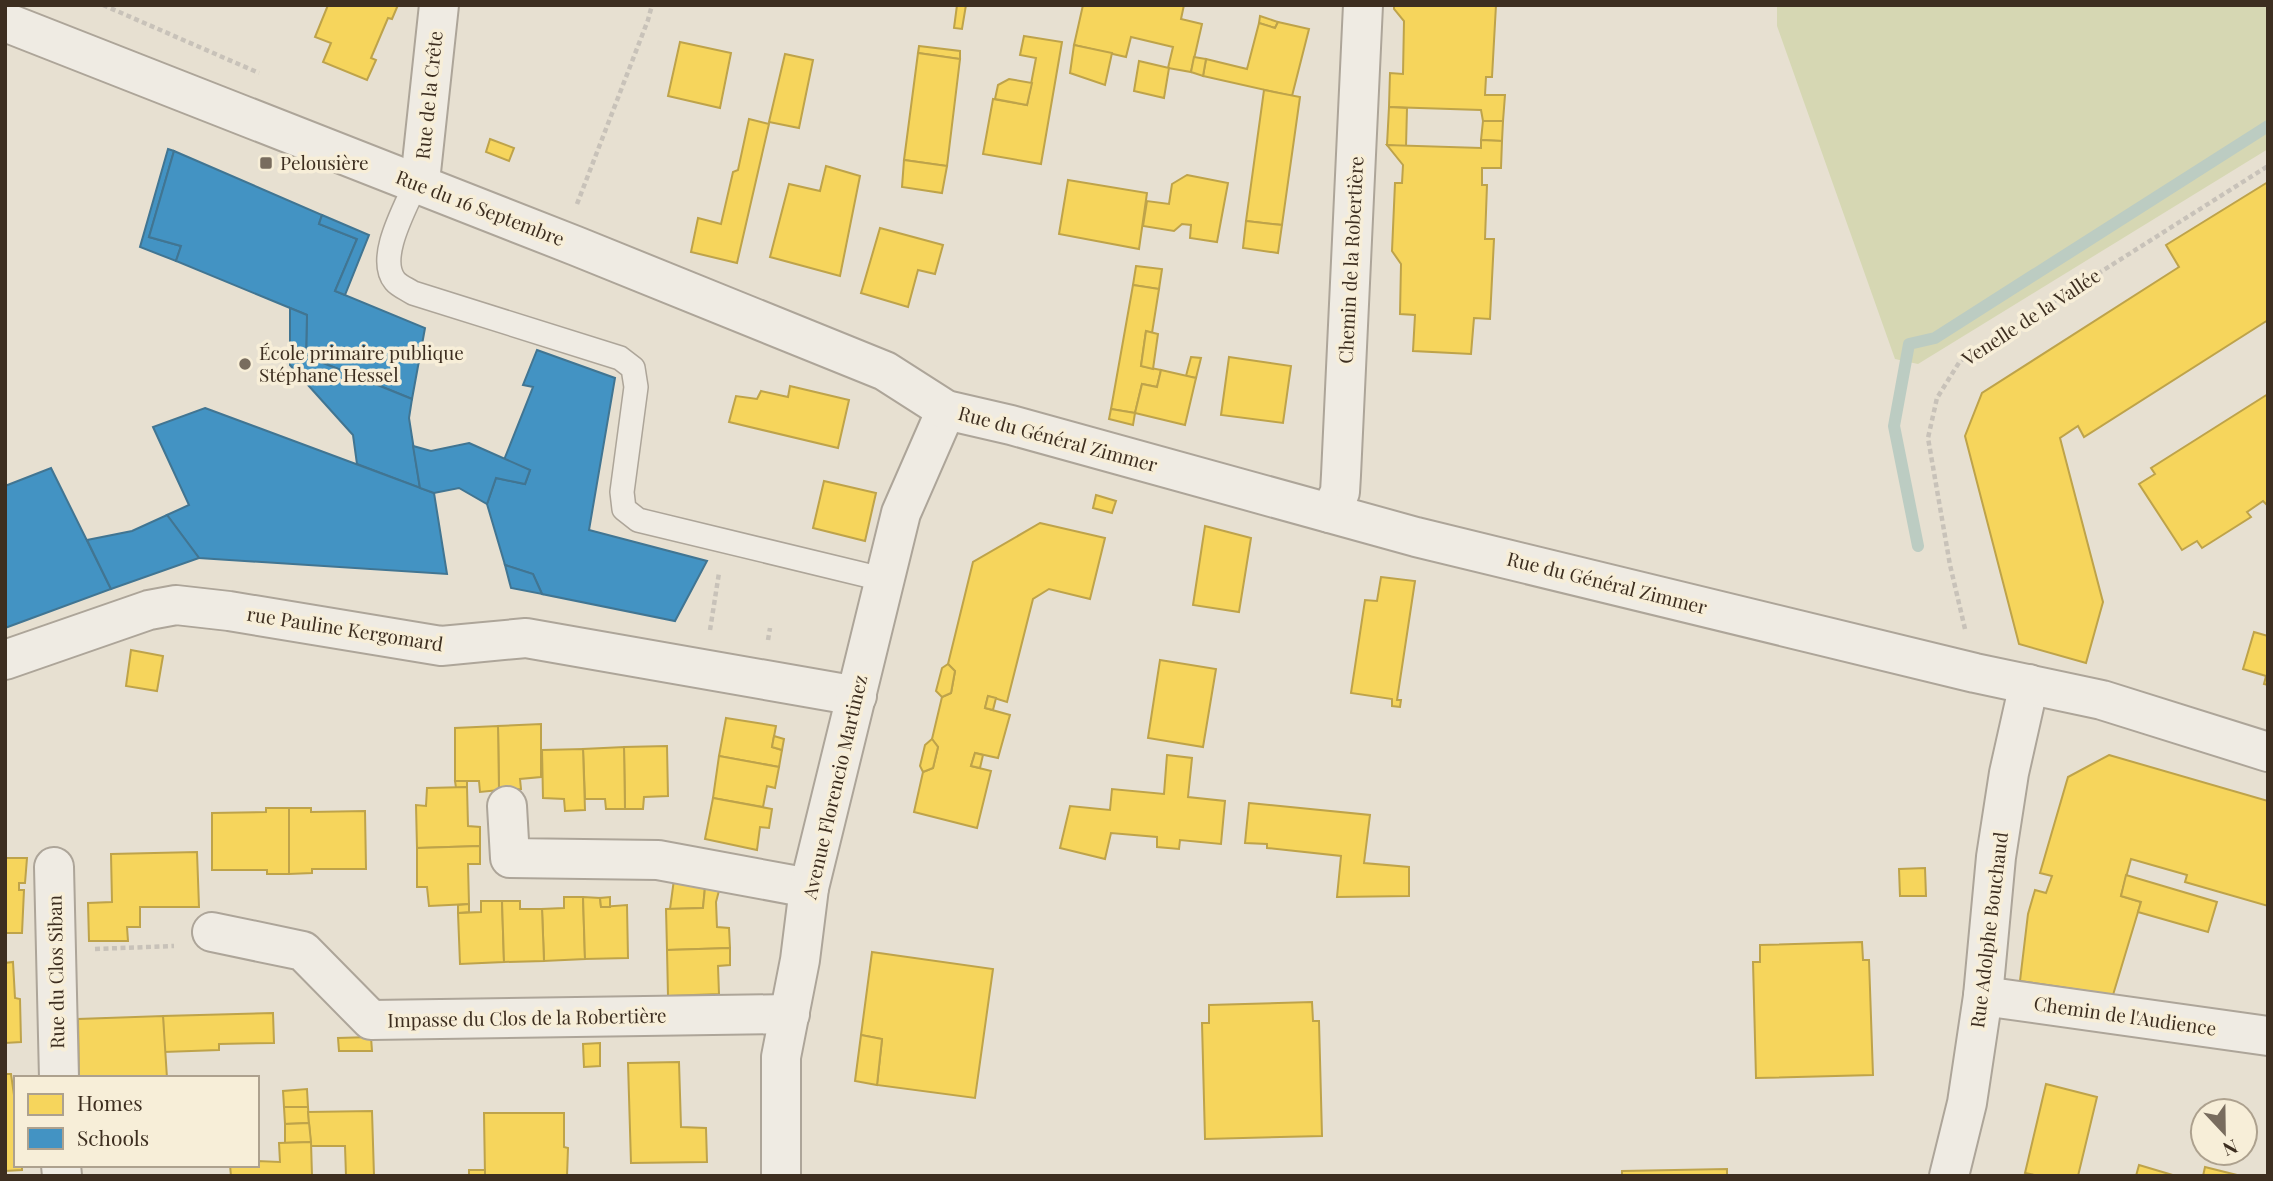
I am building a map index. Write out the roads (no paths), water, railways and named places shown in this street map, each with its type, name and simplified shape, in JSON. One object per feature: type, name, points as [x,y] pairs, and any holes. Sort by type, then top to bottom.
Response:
[{"type":"street","name":"Rue de la Crête","points":[[416,183],[421,172],[439,5]]},
{"type":"street","name":"Chemin de la Robertière","points":[[1330,513],[1340,492],[1341,483],[1363,5]]},
{"type":"street","name":"Rue du 16 Septembre","points":[[5,22],[416,183],[885,372],[946,410]]},
{"type":"street","name":"Rue du Général Zimmer","points":[[946,410],[1011,425],[1416,537],[1975,673],[2102,700],[2268,752]]},
{"type":"street","name":"Avenue Florencio Martinez","points":[[782,1176],[781,1057],[800,960],[809,888],[901,513],[946,410]]},
{"type":"street","name":"rue Pauline Kergomard","points":[[5,660],[149,610],[177,605],[211,608],[441,646],[526,638],[856,696]]},
{"type":"street","name":"Rue Adolphe Bouchaud","points":[[1950,1176],[1967,1103],[1983,996],[1996,857],[2029,684]]},
{"type":"street","points":[[507,806],[510,858],[658,860],[809,888]]},
{"type":"street","name":"Rue du Clos Siban","points":[[54,867],[59,1076]]},
{"type":"street","name":"Impasse du Clos de la Robertière","points":[[212,932],[303,951],[371,1020],[790,1014]]},
{"type":"street","name":"Chemin de l'Audience","points":[[1983,996],[2268,1036]]},
{"type":"lane","points":[[416,183],[388,256],[389,270],[395,282],[413,293],[620,358],[634,368],[636,387],[621,492],[624,509],[638,520],[886,580]]},
{"type":"waterway","points":[[1918,546],[1894,426],[1909,344],[1935,338],[2268,126]]},
{"type":"place","name":"Pelousière","points":[[266,163]]},
{"type":"place","name":"École primaire publique Stéphane Hessel","points":[[245,364]]}]
